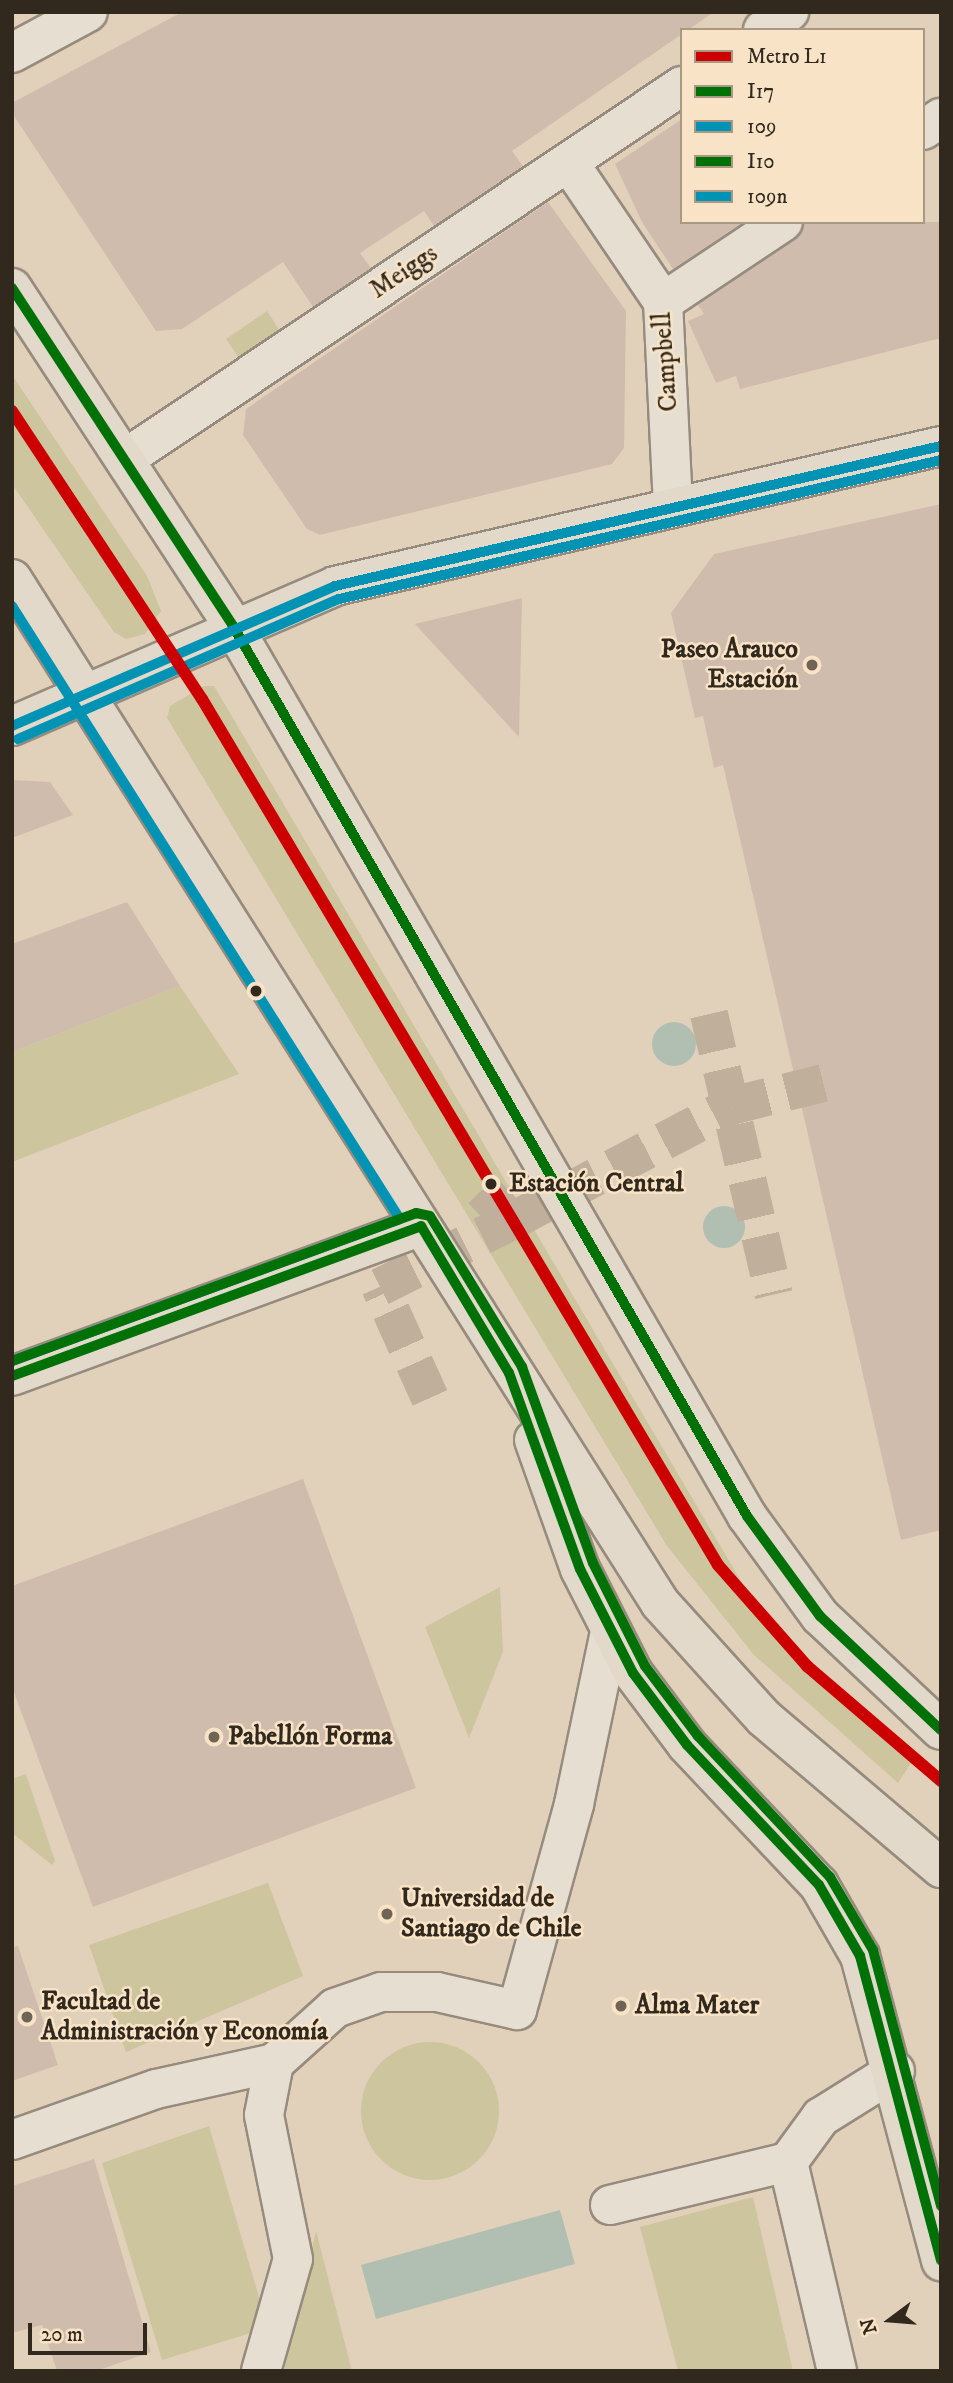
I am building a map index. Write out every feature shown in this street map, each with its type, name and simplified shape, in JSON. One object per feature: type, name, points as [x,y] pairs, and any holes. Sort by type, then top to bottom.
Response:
[{"type":"main road","points":[[12,288],[126,458],[233,626],[747,1516],[820,1616],[941,1730]]},
{"type":"main road","points":[[12,726],[233,626],[389,570],[941,446]]},
{"type":"main road","points":[[12,579],[87,692],[421,1226],[509,1373],[688,1638],[764,1718],[941,1868]]},
{"type":"main road","points":[[12,1376],[421,1226]]},
{"type":"main road","points":[[509,1373],[580,1569],[610,1631],[687,1745],[796,1859],[838,1914],[869,1979],[895,2071],[941,2261]]},
{"type":"street","points":[[12,53],[88,12]]},
{"type":"street","points":[[766,28],[789,12]]},
{"type":"street","name":"Meiggs","points":[[126,458],[680,87]]},
{"type":"street","points":[[925,129],[941,118]]},
{"type":"street","name":"Campbell","points":[[569,163],[663,302],[673,506]]},
{"type":"street","points":[[663,302],[780,224]]},
{"type":"street","points":[[12,2140],[156,2088],[274,2063],[335,2008],[381,1992],[437,1992],[517,2010],[573,1804],[610,1631]]},
{"type":"street","points":[[261,2371],[293,2259],[264,2115],[274,2063]]},
{"type":"street","points":[[610,2205],[789,2162],[821,2117],[895,2071]]},
{"type":"street","points":[[789,2162],[837,2371]]},
{"type":"shaded area","points":[[267,311],[280,331],[239,358],[226,339]]},
{"type":"shaded area","points":[[12,375],[147,576],[161,611],[145,634],[126,639],[114,632],[12,484]]},
{"type":"shaded area","points":[[204,686],[214,686],[751,1598],[798,1651],[917,1754],[898,1783],[754,1655],[667,1546],[167,718],[170,706]]},
{"type":"shaded area","points":[[180,986],[239,1074],[12,1162],[12,1052]]},
{"type":"shaded area","points":[[674,1022],[689,1029],[696,1044],[689,1059],[674,1066],[659,1059],[652,1044],[659,1029]]},
{"type":"shaded area","points":[[724,1206],[739,1212],[745,1227],[739,1242],[724,1248],[709,1242],[703,1227],[709,1212]]},
{"type":"shaded area","points":[[500,1587],[503,1652],[469,1738],[425,1627]]},
{"type":"shaded area","points":[[26,1774],[55,1861],[52,1865],[12,1833],[12,1779]]},
{"type":"shaded area","points":[[268,1883],[303,1976],[126,2052],[89,1945]]},
{"type":"shaded area","points":[[430,2042],[457,2047],[479,2062],[494,2084],[499,2111],[494,2138],[479,2160],[457,2175],[430,2180],[403,2175],[381,2160],[366,2138],[361,2111],[366,2084],[381,2062],[403,2047]]},
{"type":"shaded area","points":[[209,2126],[268,2328],[162,2360],[102,2163]]},
{"type":"shaded area","points":[[753,2197],[793,2371],[678,2371],[640,2227]]},
{"type":"shaded area","points":[[560,2210],[575,2264],[376,2319],[361,2265]]},
{"type":"shaded area","points":[[316,2231],[352,2371],[284,2371]]},
{"type":"building","points":[[182,12],[714,12],[691,28],[680,28],[680,35],[512,151],[523,166],[434,226],[424,211],[360,253],[371,268],[313,307],[283,262],[182,329],[156,331],[12,113],[12,103]]},
{"type":"building","points":[[680,120],[680,224],[740,224],[673,269],[642,222],[615,164]]},
{"type":"building","points":[[548,202],[626,311],[624,448],[612,464],[320,535],[307,529],[243,435],[246,409]]},
{"type":"building","points":[[941,222],[941,338],[740,389],[736,376],[716,383],[688,321],[704,314],[698,305],[795,240],[804,224]]},
{"type":"building","points":[[941,504],[941,1530],[901,1540],[723,765],[714,768],[703,716],[695,718],[671,613],[714,554]]},
{"type":"building","points":[[522,598],[519,737],[415,624]]},
{"type":"building","points":[[12,780],[50,782],[73,815],[12,838]]},
{"type":"building","points":[[127,902],[180,986],[12,1052],[12,944]]},
{"type":"building","name":"Pabellón Forma","points":[[303,1479],[416,1788],[93,1907],[12,1687],[12,1586]]},
{"type":"building","name":"Facultad de Administración y Economía","points":[[18,1946],[58,2065],[12,2081],[12,1947]]},
{"type":"building","points":[[94,2159],[151,2352],[96,2371],[57,2371],[42,2325],[12,2333],[12,2186]]},
{"type":"tunnel","points":[[709,1014],[774,1295]]},
{"type":"tunnel","points":[[482,1190],[512,1221],[731,1106],[835,1080]]},
{"type":"tunnel","points":[[430,1398],[380,1287],[512,1221]]},
{"type":"metro line","name":"L1","points":[[12,411],[202,699],[718,1565],[807,1666],[941,1781]]},
{"type":"transit line","name":"I17","points":[[12,288],[233,626],[747,1516],[820,1616],[941,1730]]},
{"type":"transit line","name":"109n","points":[[12,726],[335,586],[941,446]]},
{"type":"transit line","name":"109","points":[[18,739],[339,599],[941,460]]},
{"type":"transit line","name":"109","points":[[12,606],[400,1219],[12,1361]]},
{"type":"transit line","name":"I10","points":[[12,1361],[416,1213],[430,1216],[522,1367],[593,1563],[645,1666],[698,1736],[830,1877],[873,1950],[941,2206]]},
{"type":"transit line","name":"I17","points":[[12,1376],[421,1226],[509,1373],[580,1569],[633,1673],[687,1745],[819,1885],[860,1956],[941,2260]]},
{"type":"place","name":"Paseo Arauco Estación","points":[[812,665]]},
{"type":"place","name":"Estación Central","points":[[491,1184]]},
{"type":"place","name":"Pabellón Forma","points":[[214,1737]]},
{"type":"place","name":"Universidad de Santiago de Chile","points":[[387,1914]]},
{"type":"place","name":"Alma Mater","points":[[621,2006]]},
{"type":"place","name":"Facultad de Administración y Economía","points":[[27,2017]]}]
